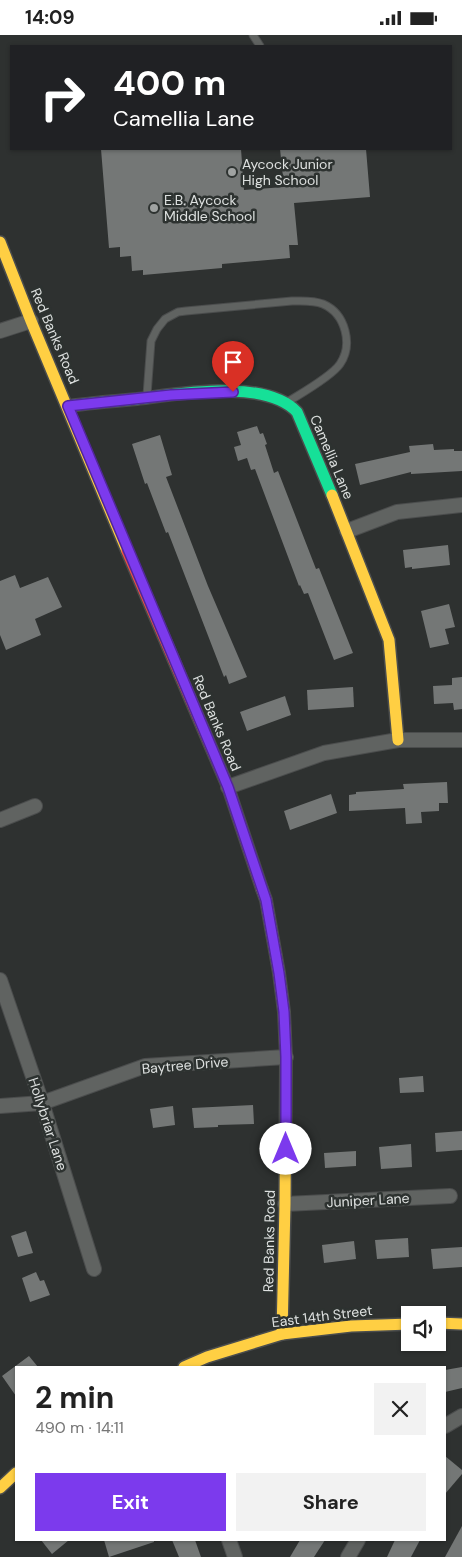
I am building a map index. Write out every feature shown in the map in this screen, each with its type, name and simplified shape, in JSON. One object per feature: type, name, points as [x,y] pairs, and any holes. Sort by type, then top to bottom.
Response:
[{"type":"street","name":"Red Banks Road","points":[[0,242],[31,321],[228,787],[266,900],[284,1012],[286,1057],[282,1334]]},
{"type":"street","points":[[0,331],[31,321]]},
{"type":"street","points":[[68,406],[221,391],[270,396],[287,402]]},
{"type":"street","name":"Camellia Lane","points":[[287,402],[297,412],[347,531],[389,640],[398,739]]},
{"type":"street","points":[[347,531],[397,512],[462,505]]},
{"type":"street","points":[[228,787],[324,753],[398,739],[462,740]]},
{"type":"street","points":[[0,820],[35,806]]},
{"type":"street","name":"Hollybriar Lane","points":[[0,980],[42,1103],[94,1269]]},
{"type":"street","name":"Baytree Drive","points":[[0,1106],[42,1103],[145,1065],[286,1057]]},
{"type":"street","name":"Juniper Lane","points":[[285,1204],[450,1196]]},
{"type":"street","name":"East 14th Street","points":[[186,1366],[207,1357],[282,1334],[351,1326],[401,1323]]},
{"type":"street","points":[[446,1323],[462,1324]]},
{"type":"street","points":[[446,1425],[462,1416]]},
{"type":"street","points":[[0,1488],[15,1474]]},
{"type":"street","points":[[229,1541],[235,1557]]},
{"type":"street","points":[[348,1557],[357,1541]]},
{"type":"lane","points":[[147,397],[151,341],[160,324],[172,315],[195,309],[292,301],[306,301],[326,305],[335,312],[341,321],[346,334],[346,353],[332,373],[287,402]]},
{"type":"building","name":"E.B. Aycock Middle School","points":[[101,150],[241,150],[244,190],[284,187],[280,150],[366,150],[370,197],[294,203],[298,245],[289,245],[290,258],[222,264],[222,268],[143,275],[143,270],[132,271],[131,256],[120,257],[120,247],[109,248]]},
{"type":"building","points":[[257,426],[260,434],[263,433],[274,473],[278,471],[316,569],[319,568],[353,653],[334,660],[308,593],[304,594],[299,586],[255,469],[251,470],[247,458],[238,461],[234,447],[241,445],[237,432]]},
{"type":"building","points":[[160,435],[172,475],[166,477],[208,586],[247,677],[229,684],[226,675],[224,677],[168,532],[166,533],[147,483],[145,484],[132,444]]},
{"type":"building","points":[[433,444],[434,450],[454,449],[454,451],[462,451],[462,471],[411,474],[411,472],[360,485],[355,464],[410,452],[409,446]]},
{"type":"building","points":[[448,545],[450,565],[405,568],[403,550]]},
{"type":"building","points":[[15,575],[20,588],[48,577],[62,607],[35,619],[41,635],[6,650],[0,635],[0,581]]},
{"type":"building","points":[[449,604],[455,627],[445,629],[449,644],[430,648],[421,611]]},
{"type":"building","points":[[462,677],[462,709],[454,710],[453,703],[434,704],[433,686],[452,685],[452,678]]},
{"type":"building","points":[[353,687],[354,707],[308,710],[307,690]]},
{"type":"building","points":[[285,696],[291,715],[247,731],[240,712]]},
{"type":"building","points":[[447,782],[448,803],[439,803],[439,811],[421,812],[422,823],[406,824],[405,808],[349,811],[349,795],[356,794],[356,792],[404,789],[403,784]]},
{"type":"building","points":[[331,794],[337,813],[290,830],[284,811]]},
{"type":"building","points":[[423,1076],[424,1092],[400,1093],[399,1078]]},
{"type":"building","points":[[253,1105],[254,1124],[194,1128],[192,1108]]},
{"type":"building","points":[[173,1106],[175,1125],[153,1128],[150,1109]]},
{"type":"building","points":[[462,1131],[462,1150],[436,1152],[435,1133]]},
{"type":"building","points":[[411,1144],[412,1167],[381,1169],[379,1147]]},
{"type":"building","points":[[356,1151],[356,1166],[325,1168],[324,1153]]},
{"type":"building","points":[[26,1231],[33,1253],[18,1257],[11,1236]]},
{"type":"building","points":[[408,1238],[409,1257],[377,1259],[375,1240]]},
{"type":"building","points":[[354,1241],[356,1259],[324,1263],[322,1245]]},
{"type":"building","points":[[462,1247],[462,1267],[433,1269],[431,1249]]},
{"type":"building","points":[[36,1272],[40,1281],[44,1280],[50,1295],[30,1302],[22,1278]]},
{"type":"building","points":[[29,1356],[37,1366],[16,1366]]},
{"type":"building","points":[[15,1366],[15,1395],[2,1376]]},
{"type":"building","points":[[462,1367],[462,1388],[446,1392],[446,1370]]},
{"type":"building","points":[[446,1457],[462,1470],[462,1474],[446,1493]]},
{"type":"building","points":[[462,1526],[462,1557],[445,1557]]},
{"type":"building","points":[[42,1541],[68,1541],[52,1554]]},
{"type":"building","points":[[104,1541],[154,1541],[154,1542],[109,1557]]},
{"type":"building","points":[[172,1541],[195,1541],[201,1557],[179,1557]]},
{"type":"building","points":[[299,1541],[324,1541],[314,1557],[290,1557]]},
{"type":"building","points":[[395,1541],[419,1541],[411,1557],[387,1557]]},
{"type":"traffic: fast","points":[[68,406],[175,394],[221,391],[264,395],[283,401],[297,412],[332,495]]},
{"type":"traffic: slow","points":[[0,242],[127,551]]},
{"type":"traffic: slow","points":[[332,495],[389,640],[398,740]]},
{"type":"traffic: slow","points":[[262,889],[266,900],[284,1012],[286,1057],[282,1334]]},
{"type":"traffic: slow","points":[[446,1323],[462,1324]]},
{"type":"traffic: slow","points":[[186,1366],[207,1357],[282,1334],[351,1326],[401,1324]]},
{"type":"traffic: slow","points":[[0,1488],[15,1474]]},
{"type":"traffic: jam","points":[[127,551],[228,787],[262,889]]},
{"type":"place","name":"Aycock Junior High School","points":[[232,172]]},
{"type":"place","name":"E.B. Aycock Middle School","points":[[154,208]]},
{"type":"route","points":[[233,392],[221,391],[171,395],[68,406],[228,787],[266,900],[284,1012],[286,1149]]}]
